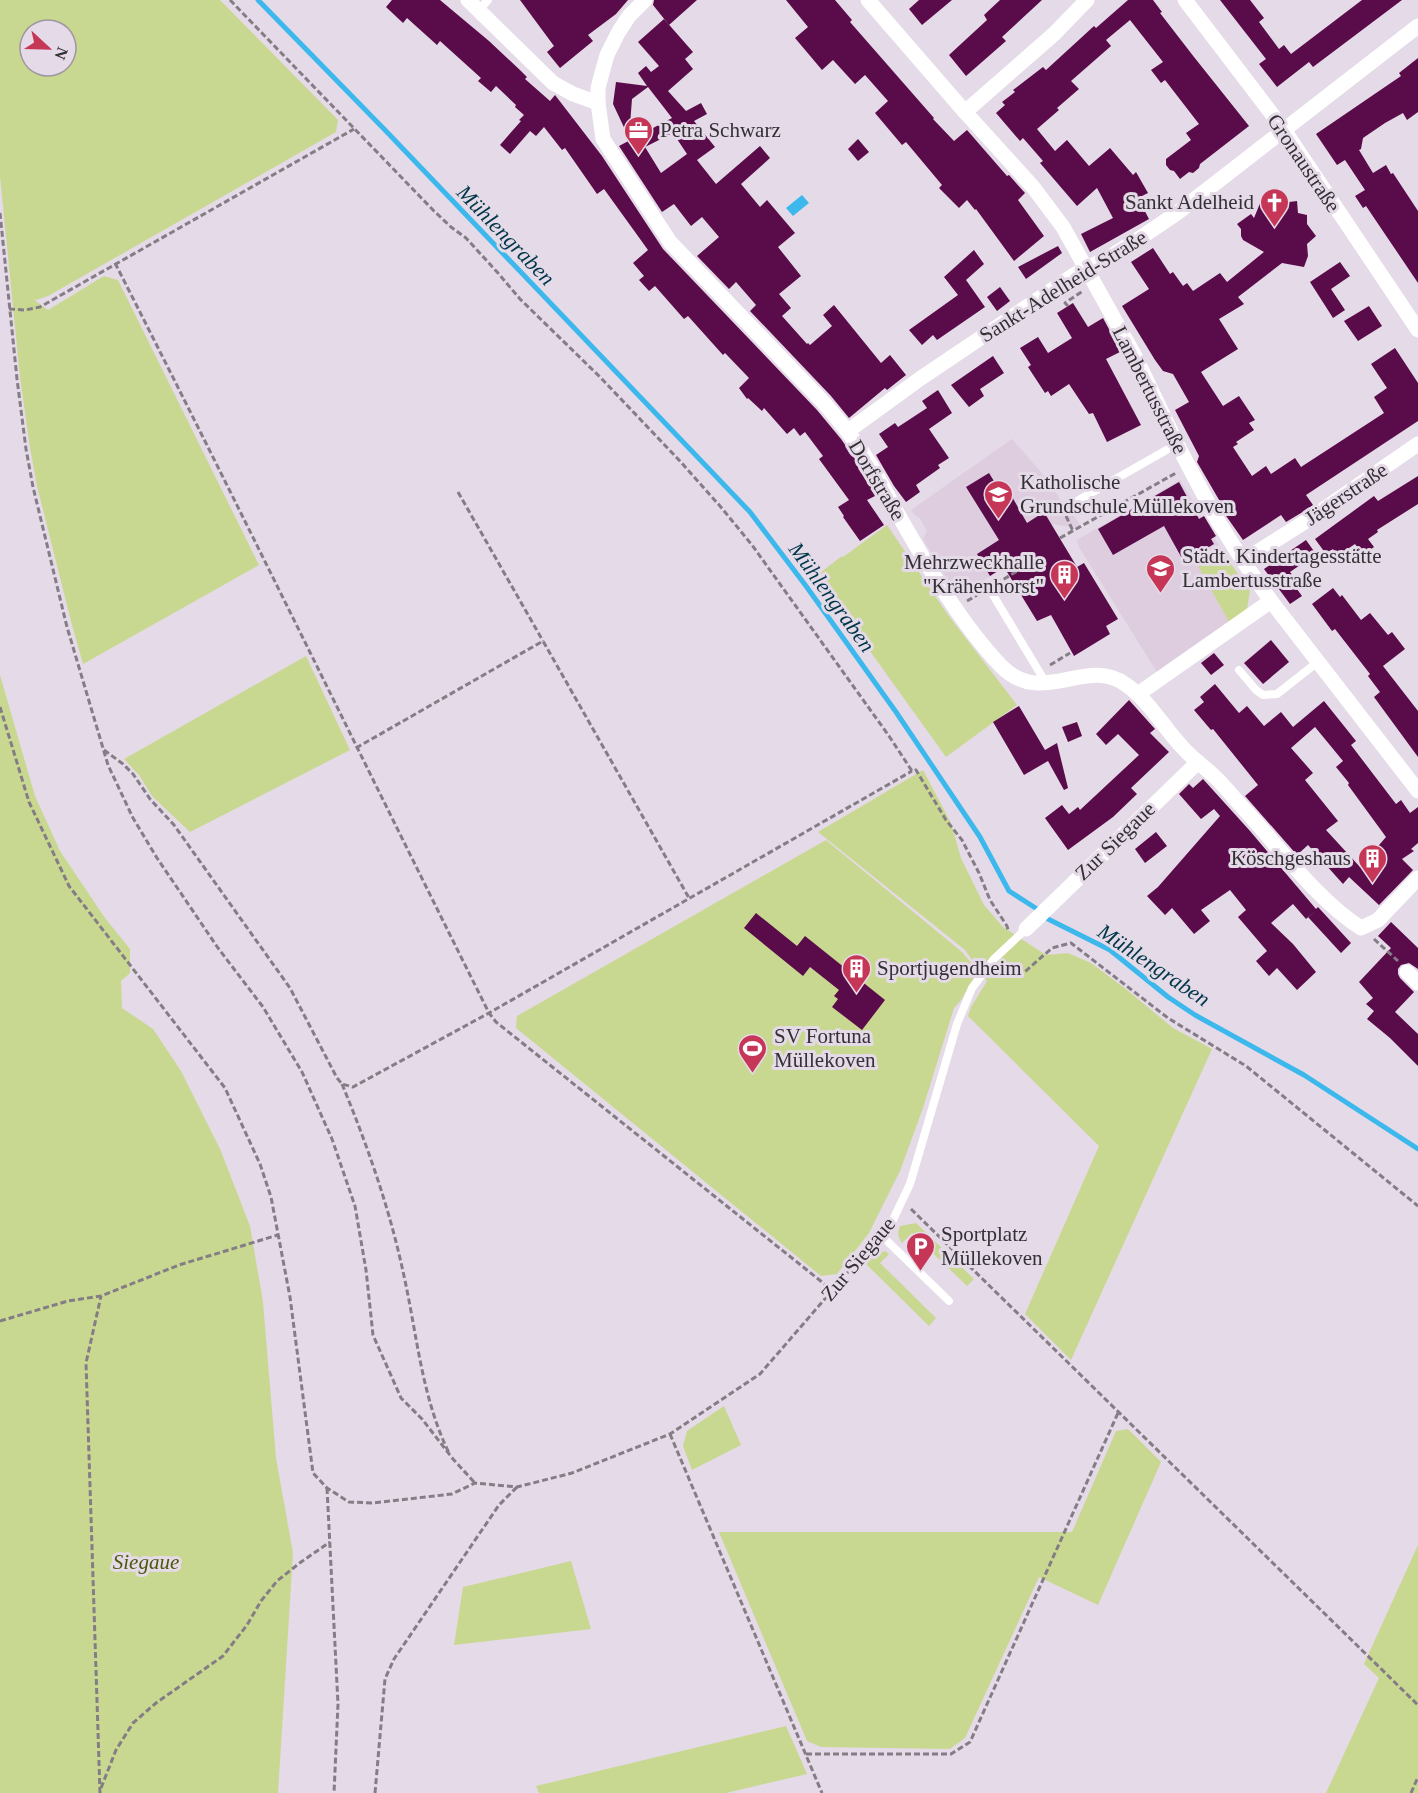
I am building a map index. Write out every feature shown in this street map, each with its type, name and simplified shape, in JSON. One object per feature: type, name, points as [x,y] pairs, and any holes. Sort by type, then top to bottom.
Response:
[{"type":"street","name":"Dorfstraße","points":[[645,0],[629,16],[607,55],[598,88],[603,139],[670,243],[824,403],[848,431],[865,455],[900,519],[955,608],[990,653],[1011,676],[1026,681],[1047,684],[1094,675],[1118,680],[1138,694],[1183,749],[1215,777],[1343,917],[1361,928],[1378,920],[1418,878]]},
{"type":"street","name":"Lambertusstraße","points":[[868,0],[1033,187],[1063,227],[1137,358],[1177,444],[1216,518],[1243,561],[1271,601],[1418,791]]},
{"type":"street","points":[[965,112],[1054,34],[1087,0]]},
{"type":"street","name":"Gronaustraße","points":[[1185,0],[1284,130],[1418,330]]},
{"type":"street","points":[[478,3],[553,82],[573,94],[598,103]]},
{"type":"street","name":"Sankt-Adelheid-Straße","points":[[848,431],[921,378],[1074,275],[1146,234],[1177,213],[1418,26]]},
{"type":"street","name":"Jägerstraße","points":[[1243,561],[1311,518],[1418,444]]},
{"type":"street","points":[[1138,694],[1271,601]]},
{"type":"street","name":"Zur Siegaue","points":[[1026,929],[1198,762]]},
{"type":"street","points":[[1407,972],[1418,983]]},
{"type":"lane","points":[[1070,505],[1177,444]]},
{"type":"lane","points":[[993,595],[1047,684]]},
{"type":"lane","points":[[1239,670],[1263,695],[1277,694],[1319,661]]},
{"type":"lane","name":"Zur Siegaue","points":[[856,1263],[882,1236],[903,1202],[957,1024],[972,988],[994,959],[1026,929]]},
{"type":"lane","points":[[882,1236],[949,1301]]},
{"type":"path","points":[[230,0],[433,210],[466,238],[520,299],[600,377],[713,498],[765,563],[912,771]]},
{"type":"path","points":[[9,309],[25,310],[40,307],[354,129]]},
{"type":"path","points":[[0,213],[9,309],[26,449],[33,487],[67,627],[108,765],[128,808],[157,858],[218,948],[263,1007],[302,1072],[332,1139],[355,1206],[366,1270],[373,1335],[401,1398],[422,1419],[453,1460],[475,1483]]},
{"type":"path","points":[[116,263],[489,1012],[496,1022],[832,1290]]},
{"type":"path","points":[[1060,538],[1189,465]]},
{"type":"path","points":[[458,492],[689,898]]},
{"type":"path","points":[[356,748],[543,641]]},
{"type":"path","points":[[1038,671],[1070,653]]},
{"type":"path","points":[[0,707],[29,802],[69,886],[225,1088],[260,1164],[271,1197],[290,1297],[313,1473],[327,1488],[338,1704],[334,1793]]},
{"type":"path","points":[[103,749],[133,774],[150,799],[174,825],[290,988],[342,1084],[363,1135],[384,1198],[404,1275],[420,1358],[438,1429],[453,1460]]},
{"type":"path","points":[[342,1084],[353,1087],[916,770],[946,820],[962,840],[990,900],[1007,926],[1011,944]]},
{"type":"path","points":[[1373,938],[1405,967],[1407,972]]},
{"type":"path","points":[[994,959],[1011,974],[1020,976],[1052,948],[1071,943],[1168,1018],[1246,1066],[1418,1206]]},
{"type":"path","points":[[903,1202],[1418,1705]]},
{"type":"path","points":[[0,1321],[68,1301],[101,1296],[179,1265],[278,1235]]},
{"type":"path","name":"Zur Siegaue","points":[[327,1488],[349,1502],[372,1503],[452,1494],[475,1483],[517,1487],[572,1473],[670,1434],[760,1374],[856,1263]]},
{"type":"path","points":[[100,1792],[86,1363],[101,1296]]},
{"type":"path","points":[[806,1754],[951,1754],[970,1742],[1118,1413]]},
{"type":"path","points":[[670,1434],[822,1793]]},
{"type":"path","points":[[375,1793],[385,1679],[394,1659],[499,1505],[517,1487]]},
{"type":"path","points":[[100,1792],[116,1750],[134,1723],[156,1703],[223,1656],[277,1581],[330,1542]]},
{"type":"path","points":[[1411,1793],[1418,1777]]},
{"type":"shaded area","name":"Katholische Grundschule Müllekoven","points":[[1012,439],[1051,484],[1069,515],[1072,513],[1082,528],[1051,524],[1024,555],[958,597],[923,539],[927,531],[919,517],[911,510]]},
{"type":"shaded area","name":"Städt. Kindertagesstätte Lambertusstraße","points":[[1180,480],[1222,551],[1198,566],[1229,622],[1157,672],[1079,547],[1077,540]]},
{"type":"green space","points":[[0,0],[220,0],[338,120],[336,132],[48,296],[33,299],[48,310],[104,276],[118,280],[259,565],[83,664],[37,486],[20,377],[0,176]]},
{"type":"green space","points":[[887,525],[948,615],[1017,705],[946,757],[816,576]]},
{"type":"green space","points":[[1222,551],[1250,591],[1247,609],[1229,622],[1198,566]]},
{"type":"green space","points":[[306,656],[350,750],[190,832],[152,796],[139,775],[124,759]]},
{"type":"green space","name":"Siegaue","points":[[0,675],[35,796],[60,851],[105,918],[130,949],[130,973],[121,981],[122,1008],[153,1029],[181,1071],[220,1149],[250,1226],[263,1302],[276,1458],[293,1553],[278,1793],[0,1793]]},
{"type":"green space","points":[[923,770],[951,823],[961,858],[984,905],[1003,927],[1046,955],[1068,953],[1091,963],[1173,1028],[1212,1049],[1071,1360],[1025,1314],[1099,1146],[968,1016],[987,981],[965,950],[818,832]]},
{"type":"green space","name":"SV Fortuna Müllekoven","points":[[826,840],[962,952],[978,971],[954,1008],[923,1108],[900,1171],[869,1233],[837,1274],[821,1276],[516,1028],[517,1016]]},
{"type":"green space","points":[[916,1223],[974,1279],[967,1286],[912,1233],[902,1243],[898,1235],[900,1226]]},
{"type":"green space","points":[[885,1251],[889,1254],[880,1263],[936,1318],[929,1326],[866,1264],[874,1254]]},
{"type":"green space","points":[[724,1406],[741,1445],[692,1470],[683,1446],[687,1431]]},
{"type":"green space","points":[[1128,1429],[1161,1462],[1098,1605],[1039,1577],[965,1738],[950,1749],[821,1747],[807,1741],[719,1532],[1072,1532],[1116,1431]]},
{"type":"green space","points":[[1418,1545],[1418,1793],[1326,1793],[1379,1678],[1364,1664]]},
{"type":"green space","points":[[571,1561],[591,1629],[454,1645],[463,1587]]},
{"type":"green space","points":[[786,1726],[807,1774],[726,1793],[539,1793],[536,1786]]},
{"type":"water","points":[[802,195],[809,203],[793,216],[786,208]]},
{"type":"building","points":[[392,0],[440,0],[489,41],[527,77],[525,79],[550,101],[555,95],[602,156],[663,249],[817,410],[841,439],[877,495],[867,500],[884,525],[860,541],[838,507],[849,500],[819,459],[823,456],[805,432],[800,436],[794,428],[787,434],[764,408],[762,411],[747,399],[739,388],[749,378],[725,353],[723,355],[688,316],[684,319],[655,286],[649,291],[639,280],[644,276],[633,263],[648,250],[604,189],[597,194],[565,148],[562,150],[544,127],[536,136],[530,131],[510,154],[500,145],[524,115],[496,86],[491,92],[478,81],[481,78],[440,41],[437,45],[407,18],[403,23],[386,7]]},
{"type":"building","points":[[520,0],[628,0],[616,14],[588,35],[593,41],[560,68],[547,52],[554,46]]},
{"type":"building","points":[[654,0],[697,0],[669,25],[653,5]]},
{"type":"building","points":[[786,0],[835,0],[852,20],[850,22],[954,141],[967,130],[1025,193],[1018,200],[1044,236],[1014,261],[976,209],[967,200],[959,208],[939,188],[942,185],[906,142],[902,145],[875,113],[888,101],[865,75],[855,84],[833,60],[822,70],[795,38],[808,27]]},
{"type":"building","points":[[919,0],[952,0],[922,25],[909,9]]},
{"type":"building","points":[[1000,0],[1042,0],[1002,37],[1006,41],[966,76],[949,55],[987,20],[984,15]]},
{"type":"building","points":[[1128,0],[1153,0],[1162,12],[1160,13],[1249,126],[1200,164],[1193,173],[1189,172],[1180,179],[1166,165],[1166,159],[1191,140],[1186,133],[1199,124],[1165,80],[1161,83],[1151,70],[1163,62],[1130,20],[1106,40],[1111,46],[1071,81],[1079,89],[1037,129],[1055,151],[1067,140],[1089,166],[1110,148],[1133,175],[1136,172],[1148,193],[1138,198],[1149,219],[1090,252],[1081,234],[1113,218],[1097,188],[1077,206],[1040,163],[1043,161],[1023,138],[1020,141],[996,113],[1005,105],[1002,102],[1015,92],[1013,90],[1043,67],[1046,70],[1094,26],[1096,28]]},
{"type":"building","points":[[1220,0],[1250,0],[1264,18],[1259,22],[1279,49],[1284,45],[1291,54],[1362,0],[1402,0],[1313,67],[1309,62],[1277,87],[1259,64],[1266,59]]},
{"type":"building","points":[[664,19],[693,52],[685,59],[693,69],[668,91],[686,111],[701,103],[707,114],[694,121],[715,147],[697,160],[716,184],[760,146],[770,158],[741,184],[760,207],[767,200],[795,233],[778,247],[801,276],[779,294],[791,308],[782,316],[810,345],[832,326],[823,315],[834,305],[881,363],[890,355],[906,375],[887,390],[885,388],[849,418],[750,311],[756,305],[736,282],[729,289],[697,256],[719,237],[702,217],[691,226],[674,204],[662,212],[619,146],[672,118],[648,87],[632,99],[629,138],[613,104],[616,82],[647,86],[638,73],[646,66],[651,72],[659,66],[638,42]],"holes":[[[673,133],[687,154],[661,173],[645,147]]]},
{"type":"building","points":[[1418,58],[1418,112],[1407,120],[1403,113],[1385,123],[1363,138],[1359,150],[1373,173],[1386,165],[1418,211],[1418,283],[1366,206],[1363,208],[1355,196],[1365,190],[1345,160],[1337,165],[1316,134],[1401,76],[1399,73]]},
{"type":"building","points":[[858,139],[869,152],[858,161],[848,149]]},
{"type":"building","points":[[1281,191],[1289,202],[1297,201],[1298,213],[1307,215],[1307,224],[1316,236],[1307,244],[1308,256],[1304,267],[1282,263],[1238,297],[1244,304],[1219,319],[1238,349],[1201,372],[1223,406],[1239,396],[1255,420],[1249,423],[1254,430],[1236,442],[1238,444],[1233,447],[1252,476],[1266,466],[1271,474],[1295,458],[1301,467],[1384,413],[1374,397],[1387,388],[1371,364],[1395,348],[1418,383],[1418,421],[1306,495],[1313,505],[1306,510],[1286,522],[1281,515],[1243,540],[1224,513],[1222,505],[1197,462],[1199,456],[1175,410],[1189,402],[1173,374],[1163,371],[1155,360],[1122,306],[1149,289],[1131,262],[1153,248],[1170,274],[1173,272],[1183,286],[1187,283],[1193,291],[1220,273],[1227,282],[1264,252],[1243,240],[1241,229],[1237,224],[1251,214],[1254,218],[1263,196],[1267,193],[1276,194]]},
{"type":"building","points":[[1058,246],[1062,253],[1026,279],[1018,267]]},
{"type":"building","points":[[974,250],[984,264],[966,280],[985,307],[937,340],[933,335],[922,345],[909,330],[958,295],[944,277]]},
{"type":"building","points":[[1340,262],[1350,276],[1331,289],[1345,310],[1333,318],[1310,282]]},
{"type":"building","points":[[1000,287],[1010,301],[997,311],[987,297]]},
{"type":"building","points":[[1073,303],[1088,327],[1103,318],[1120,352],[1106,359],[1141,425],[1107,442],[1093,413],[1089,414],[1069,384],[1051,396],[1048,391],[1045,393],[1028,367],[1031,365],[1020,348],[1038,337],[1048,353],[1072,338],[1057,313]]},
{"type":"building","points":[[1369,306],[1382,326],[1358,341],[1344,321]]},
{"type":"building","points":[[993,356],[1004,373],[980,389],[984,396],[969,407],[951,385]]},
{"type":"building","points":[[938,390],[952,413],[929,429],[949,458],[938,465],[940,468],[916,485],[920,492],[906,502],[876,455],[888,447],[879,434],[895,423],[898,427],[927,408],[922,401]]},
{"type":"building","name":"Mehrzweckhalle \"Krähenhorst\"","points":[[989,473],[1005,499],[1011,495],[1027,523],[1044,512],[1077,567],[1084,563],[1118,619],[1106,626],[1110,634],[1074,656],[1051,615],[1037,621],[1004,567],[990,576],[977,554],[999,540],[966,487]]},
{"type":"building","points":[[1418,476],[1418,504],[1377,530],[1378,532],[1368,539],[1374,547],[1363,555],[1355,544],[1337,556],[1333,549],[1326,554],[1315,539],[1374,496],[1378,501]]},
{"type":"building","points":[[1179,482],[1199,519],[1204,516],[1216,536],[1211,539],[1214,544],[1184,562],[1164,526],[1113,555],[1098,529]]},
{"type":"building","points":[[1306,540],[1316,554],[1290,572],[1297,581],[1294,585],[1302,596],[1290,604],[1264,569]]},
{"type":"building","points":[[1333,588],[1340,597],[1342,595],[1361,620],[1370,613],[1388,635],[1392,632],[1405,649],[1383,666],[1418,711],[1418,757],[1374,697],[1380,692],[1368,676],[1370,674],[1335,629],[1332,631],[1312,604]]},
{"type":"building","points":[[1271,640],[1289,662],[1263,684],[1244,663]]},
{"type":"building","points":[[1214,653],[1224,665],[1211,675],[1201,663]]},
{"type":"building","points":[[1215,684],[1239,713],[1247,706],[1264,726],[1281,712],[1293,727],[1324,701],[1356,741],[1351,745],[1396,804],[1401,800],[1410,813],[1418,807],[1418,843],[1411,849],[1414,851],[1402,859],[1413,870],[1379,905],[1349,877],[1343,884],[1308,845],[1297,855],[1245,796],[1258,785],[1213,729],[1211,730],[1194,710],[1204,702],[1200,697]],"holes":[[[1315,727],[1343,761],[1336,767],[1386,837],[1360,867],[1326,830],[1338,821],[1305,780],[1313,773],[1291,748]]]},
{"type":"building","points":[[1129,700],[1155,729],[1150,733],[1169,752],[1131,788],[1137,794],[1113,817],[1068,850],[1045,818],[1062,805],[1069,814],[1078,807],[1080,810],[1139,755],[1118,734],[1106,745],[1096,734]]},
{"type":"building","points":[[1019,706],[1045,750],[1057,743],[1068,788],[1064,790],[1048,761],[1024,775],[993,722]]},
{"type":"building","points":[[1077,722],[1082,736],[1068,742],[1062,727]]},
{"type":"building","points":[[1203,779],[1316,909],[1318,907],[1351,943],[1341,953],[1293,904],[1271,923],[1293,944],[1316,972],[1297,990],[1277,968],[1269,976],[1256,961],[1267,951],[1238,917],[1246,910],[1230,890],[1201,910],[1210,921],[1194,934],[1172,908],[1165,915],[1147,896],[1158,887],[1220,816],[1214,809],[1201,819],[1179,794],[1189,784],[1193,788]]},
{"type":"building","points":[[1156,832],[1167,846],[1145,863],[1135,849]]},
{"type":"building","points":[[756,913],[797,946],[805,936],[885,1000],[862,1030],[832,1007],[838,999],[834,996],[839,990],[810,967],[803,976],[744,928]]},
{"type":"building","points":[[1391,922],[1418,948],[1418,969],[1409,963],[1401,965],[1398,969],[1400,978],[1414,992],[1395,1012],[1418,1034],[1418,1066],[1367,1019],[1374,1011],[1366,1004],[1373,998],[1359,982],[1391,948],[1378,936]]},
{"type":"waterway","name":"Mühlengraben","points":[[258,0],[750,512],[896,712],[980,837],[1009,891],[1048,919],[1110,950],[1168,997],[1195,1015],[1304,1075],[1418,1149]]},
{"type":"place","name":"Petra Schwarz","points":[[639,156]]},
{"type":"place","name":"Sankt Adelheid","points":[[1275,228]]},
{"type":"place","name":"Katholische Grundschule Müllekoven","points":[[999,520]]},
{"type":"place","name":"Städt. Kindertagesstätte Lambertusstraße","points":[[1161,594]]},
{"type":"place","name":"Mehrzweckhalle \"Krähenhorst\"","points":[[1065,600]]},
{"type":"place","name":"Köschgeshaus","points":[[1372,884]]},
{"type":"place","name":"Sportjugendheim","points":[[856,994]]},
{"type":"place","name":"SV Fortuna Müllekoven","points":[[753,1074]]},
{"type":"place","name":"Sportplatz Müllekoven","points":[[920,1272]]}]
